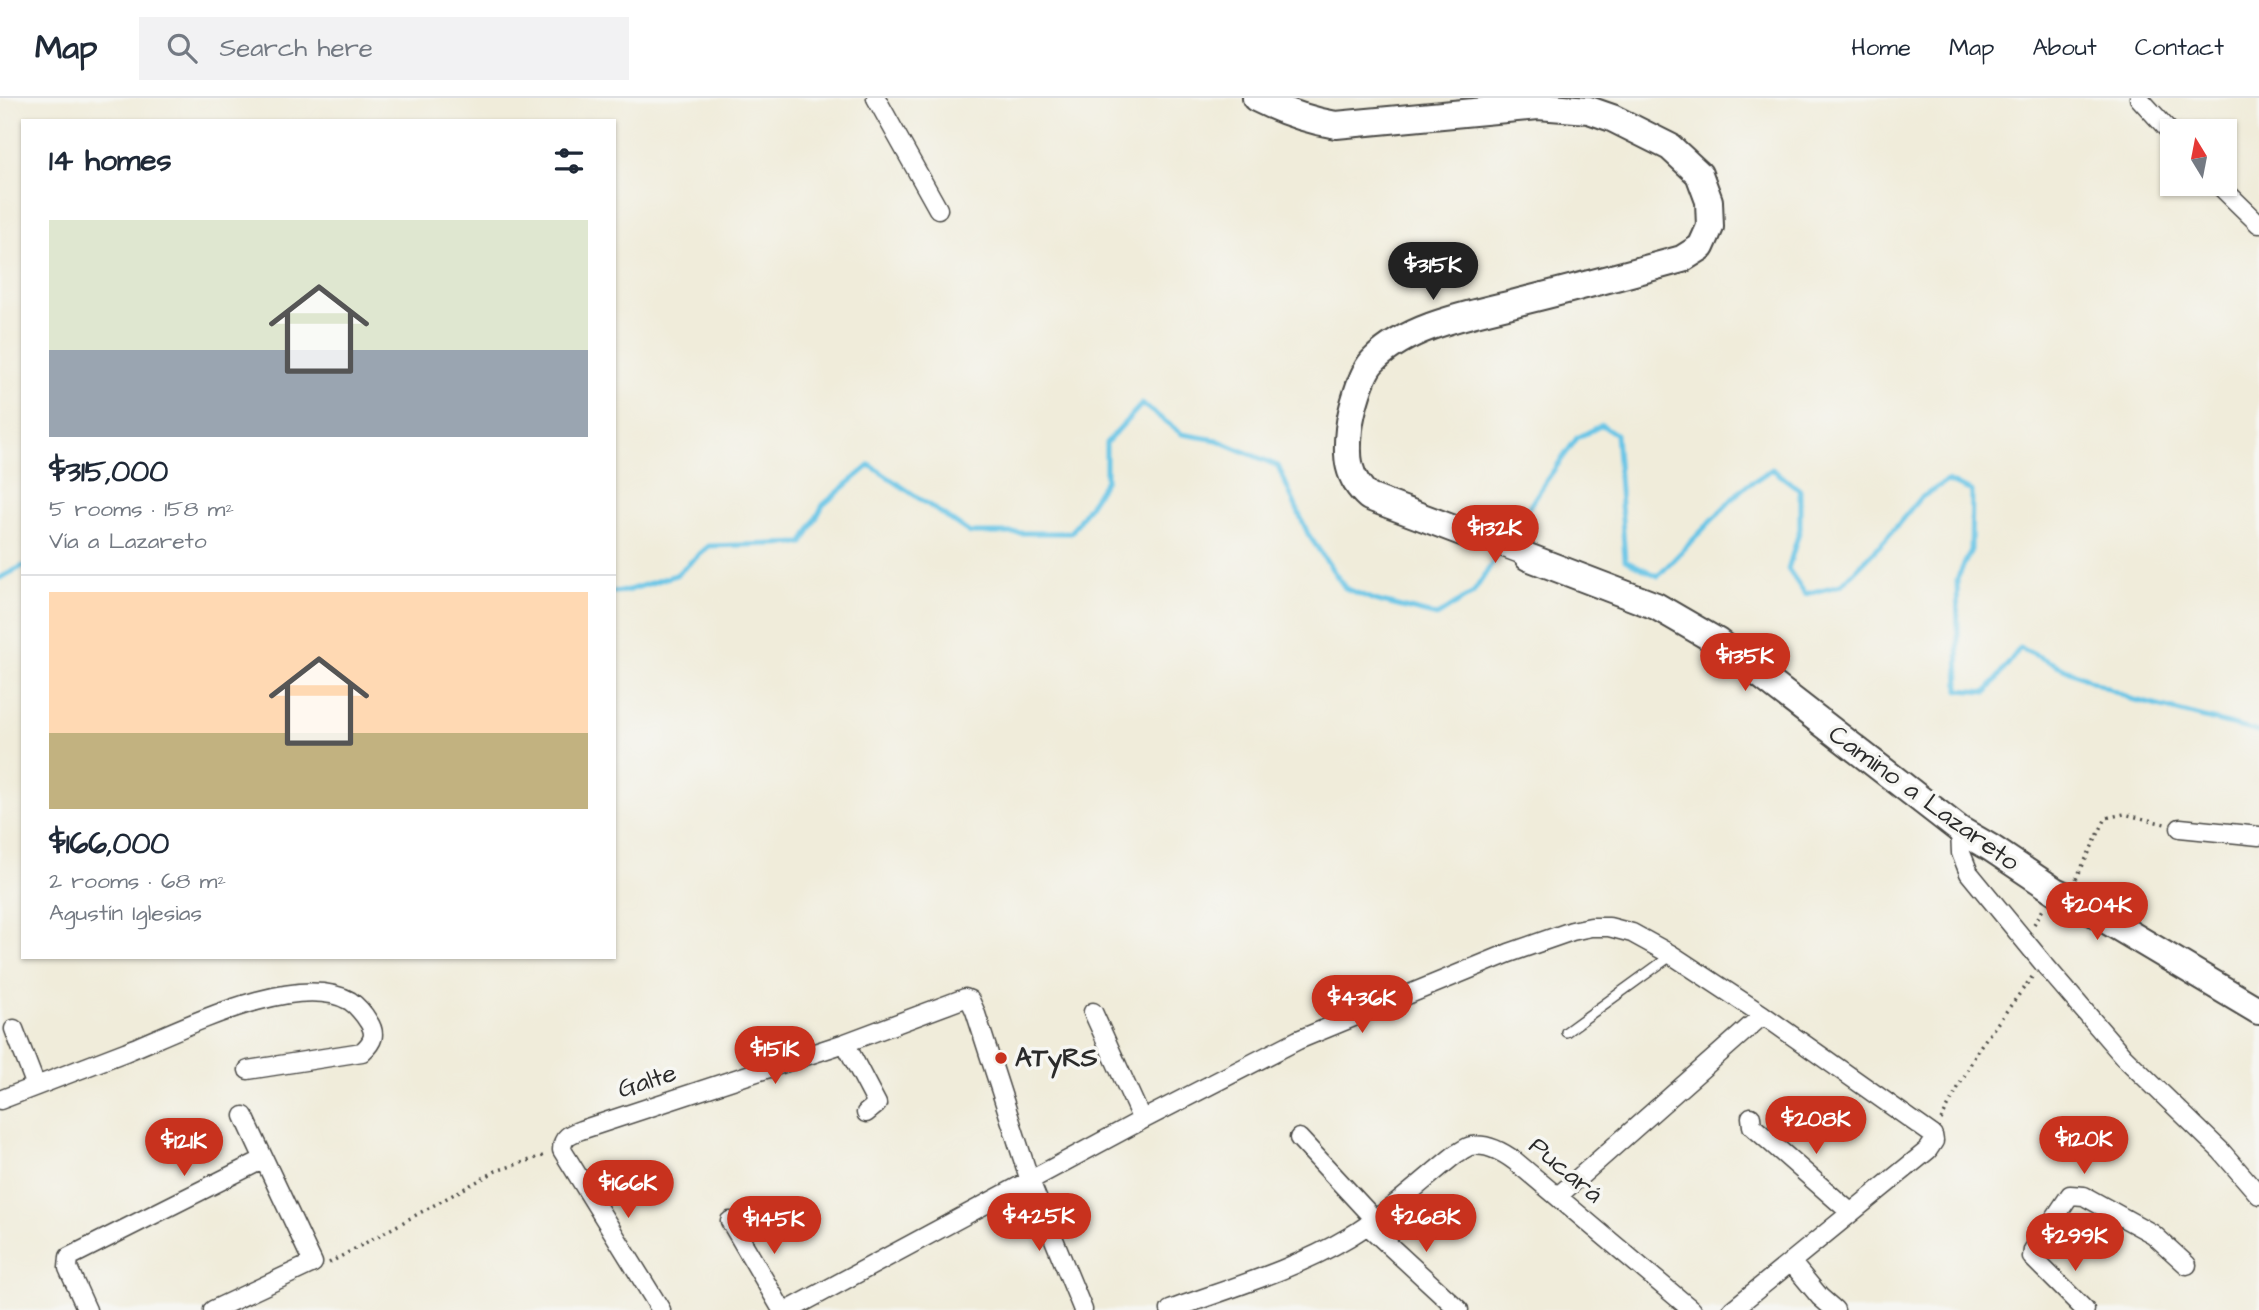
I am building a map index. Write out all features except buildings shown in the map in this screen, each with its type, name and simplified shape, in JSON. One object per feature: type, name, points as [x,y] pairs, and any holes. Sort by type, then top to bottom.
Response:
[{"type":"street","points":[[876,98],[938,209]]},
{"type":"street","points":[[1256,98],[1282,111],[1312,121],[1336,125],[1538,106],[1589,110],[1612,118],[1670,147],[1699,174],[1709,201],[1710,227],[1702,247],[1682,259],[1447,322],[1399,341],[1374,360],[1367,370],[1349,425],[1347,454],[1358,488],[1369,497],[1475,537]]},
{"type":"street","points":[[2139,98],[2160,121]]},
{"type":"street","points":[[2230,196],[2259,224]]},
{"type":"street","name":"Camino a Lazareto","points":[[1475,537],[1656,606],[1718,642],[1960,830],[2061,894],[2259,1011]]},
{"type":"street","points":[[2180,828],[2259,836]]},
{"type":"street","points":[[1960,830],[1961,853],[1969,873],[2124,1057],[2221,1151],[2259,1195]]},
{"type":"street","points":[[789,1310],[1142,1120],[1298,1040],[1509,953],[1591,927],[1620,930],[1642,937],[1672,955],[1763,1014],[1933,1135],[1934,1141],[1928,1150],[1732,1310]]},
{"type":"street","points":[[0,1100],[245,1004],[301,993],[326,994],[350,1001],[371,1026],[374,1037],[372,1044],[362,1052],[248,1070]]},
{"type":"street","name":"Galte","points":[[562,1150],[565,1138],[581,1130],[845,1043],[965,998],[970,1000],[1030,1181],[1083,1310]]},
{"type":"street","points":[[1093,1012],[1142,1120]]},
{"type":"street","points":[[1558,1196],[1763,1014]]},
{"type":"street","points":[[14,1029],[36,1086]]},
{"type":"street","points":[[845,1043],[877,1104],[866,1113]]},
{"type":"street","points":[[213,1310],[248,1303],[313,1263],[244,1116]]},
{"type":"street","points":[[1751,1117],[1752,1126],[1850,1212]]},
{"type":"street","points":[[1299,1138],[1370,1222],[1459,1310]]},
{"type":"street","name":"Pucará","points":[[1170,1310],[1307,1260],[1370,1222],[1456,1154],[1471,1146],[1502,1152],[1692,1310]]},
{"type":"street","points":[[562,1150],[661,1310]]},
{"type":"street","points":[[87,1310],[68,1268],[69,1257],[264,1159]]},
{"type":"street","points":[[2085,1310],[2032,1257],[2033,1250],[2070,1195],[2084,1196],[2153,1234],[2187,1265]]},
{"type":"street","points":[[730,1221],[782,1310]]},
{"type":"street","points":[[1791,1262],[1819,1297],[1835,1310]]},
{"type":"lane","points":[[1566,1032],[1672,955]]},
{"type":"path","points":[[1933,1135],[1979,1048],[2043,963],[2033,923],[2061,894],[2090,853],[2106,818],[2124,814],[2180,828]]},
{"type":"path","points":[[313,1263],[328,1264],[496,1171],[562,1150]]},
{"type":"waterway","points":[[616,592],[676,575],[709,546],[803,543],[823,505],[870,465],[970,533],[1071,533],[1106,480],[1106,443],[1142,404],[1182,434],[1217,440],[1278,466],[1308,534],[1345,588],[1374,600],[1437,616],[1473,593],[1577,438],[1602,425],[1616,434],[1625,560],[1658,576],[1742,489],[1772,469],[1800,490],[1800,529],[1788,569],[1805,594],[1841,585],[1886,539],[1919,499],[1947,481],[1972,491],[1971,550],[1957,579],[1959,690],[1987,692],[2020,648],[2131,699],[2259,732]]},
{"type":"waterway","points":[[0,578],[21,567]]},
{"type":"place","name":"ATyRS","points":[[1001,1058]]}]
